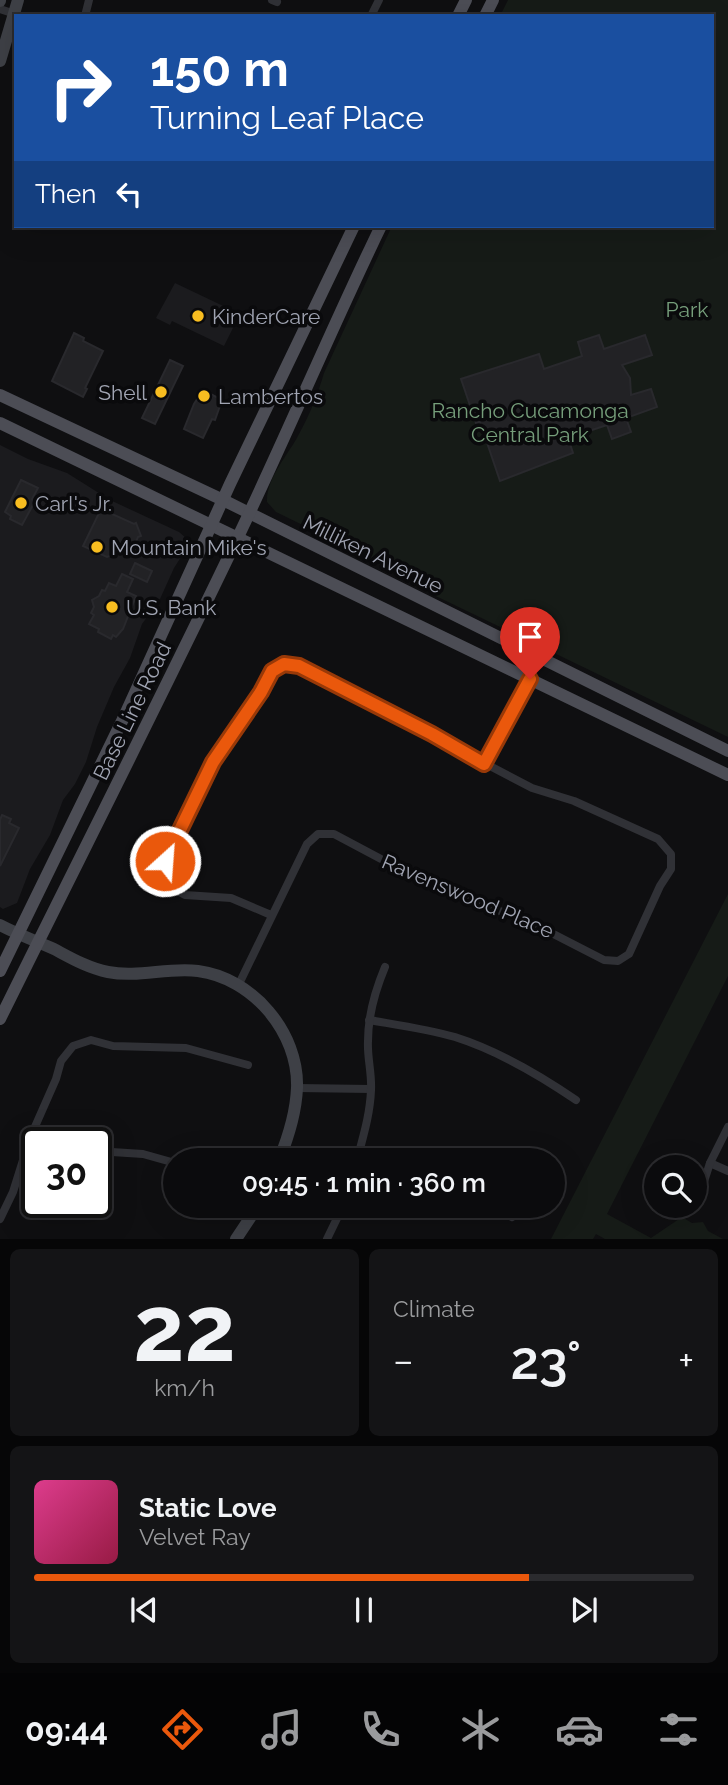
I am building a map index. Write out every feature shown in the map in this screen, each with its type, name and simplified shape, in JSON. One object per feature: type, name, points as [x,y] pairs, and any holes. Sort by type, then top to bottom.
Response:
[{"type":"main road","name":"Base Line Road","points":[[0,971],[117,730],[353,228]]},
{"type":"main road","name":"Base Line Road","points":[[0,1019],[139,743],[249,513],[380,228]]},
{"type":"main road","name":"Milliken Avenue","points":[[0,395],[223,500],[728,751]]},
{"type":"main road","name":"Milliken Avenue","points":[[0,423],[728,775]]},
{"type":"street","points":[[0,61],[14,25]]},
{"type":"street","points":[[238,986],[271,915],[230,898],[185,895],[165,884],[162,873],[165,861],[213,762],[261,692],[272,671],[284,664],[299,666],[432,734],[484,764],[530,679]]},
{"type":"street","name":"Ravenswood Place","points":[[271,915],[307,844],[318,834],[334,834],[462,897],[532,923],[604,960],[618,961],[629,954],[660,886],[671,869],[671,854],[658,839],[574,801],[532,788],[484,764]]},
{"type":"street","points":[[0,925],[88,966],[108,972],[125,974],[201,971],[238,986],[252,995],[277,1022],[291,1051],[297,1088],[292,1119],[283,1148]]},
{"type":"street","points":[[361,1148],[368,1121],[371,1089],[369,1020],[373,996],[386,967]]},
{"type":"street","points":[[369,1020],[425,1029],[478,1045],[511,1060],[576,1100]]},
{"type":"street","points":[[35,1127],[57,1079],[61,1061],[73,1046],[91,1040],[113,1046],[186,1048],[248,1065]]},
{"type":"street","points":[[297,1088],[371,1089]]},
{"type":"street","points":[[707,1172],[728,1127]]},
{"type":"street","points":[[112,1152],[143,1154],[163,1160]]},
{"type":"street","points":[[710,1163],[728,1171]]},
{"type":"street","points":[[0,1219],[21,1167]]},
{"type":"street","points":[[236,1239],[248,1218]]},
{"type":"street","points":[[327,1239],[337,1218]]},
{"type":"shaded area","name":"KinderCare","points":[[175,283],[240,314],[224,346],[172,321],[170,325],[156,318]]},
{"type":"shaded area","points":[[0,445],[28,459],[67,473],[110,500],[179,532],[187,539],[188,546],[174,568],[160,599],[142,624],[130,658],[97,727],[86,762],[63,800],[50,835],[30,869],[17,903],[3,909],[0,907]]},
{"type":"green space","name":"Rancho Cucamonga Central Park","points":[[508,0],[728,0],[728,737],[415,586],[362,554],[276,512],[267,502],[274,475],[307,419],[324,373],[391,228],[714,228],[714,14],[501,14]]},
{"type":"green space","points":[[728,894],[728,976],[607,1214],[651,1238],[684,1218],[692,1223],[703,1222],[708,1231],[723,1239],[605,1239],[596,1234],[593,1239],[551,1239],[562,1218],[565,1218],[565,1212]]},
{"type":"building","points":[[74,333],[103,351],[83,397],[52,381]]},
{"type":"building","points":[[599,335],[604,349],[645,335],[652,355],[622,365],[630,378],[631,395],[651,389],[657,407],[626,418],[631,432],[612,439],[607,425],[568,438],[573,453],[500,481],[480,422],[476,423],[461,379],[539,354],[544,369],[582,356],[578,342]]},
{"type":"building","points":[[170,360],[183,366],[155,424],[142,418]]},
{"type":"building","points":[[203,390],[222,400],[215,420],[212,419],[203,438],[184,429]]},
{"type":"building","name":"Carl's Jr.","points":[[21,480],[38,488],[32,499],[34,503],[22,525],[10,519],[11,516],[5,512]]},
{"type":"building","points":[[101,509],[136,523],[141,536],[133,548],[107,557],[83,546]]},
{"type":"building","points":[[135,563],[152,571],[147,582],[130,574]]},
{"type":"building","name":"U.S. Bank","points":[[122,574],[133,579],[127,592],[136,596],[123,629],[111,639],[89,624],[94,615],[91,613],[94,607],[92,600],[99,596],[102,590],[105,591],[109,583],[116,586]]},
{"type":"building","points":[[2,815],[11,819],[9,823],[19,828],[0,866],[0,820]]},
{"type":"place","name":"KinderCare","points":[[198,316]]},
{"type":"place","name":"Shell","points":[[161,392]]},
{"type":"place","name":"Lambertos","points":[[204,396]]},
{"type":"place","name":"Carl's Jr.","points":[[21,503]]},
{"type":"place","name":"Mountain Mike's","points":[[97,547]]},
{"type":"place","name":"U.S. Bank","points":[[112,607]]},
{"type":"route","points":[[165,861],[213,762],[261,692],[272,671],[284,664],[299,666],[432,734],[484,764],[530,679]]},
{"type":"park label","name":"Park","points":[[687,309]]}]
